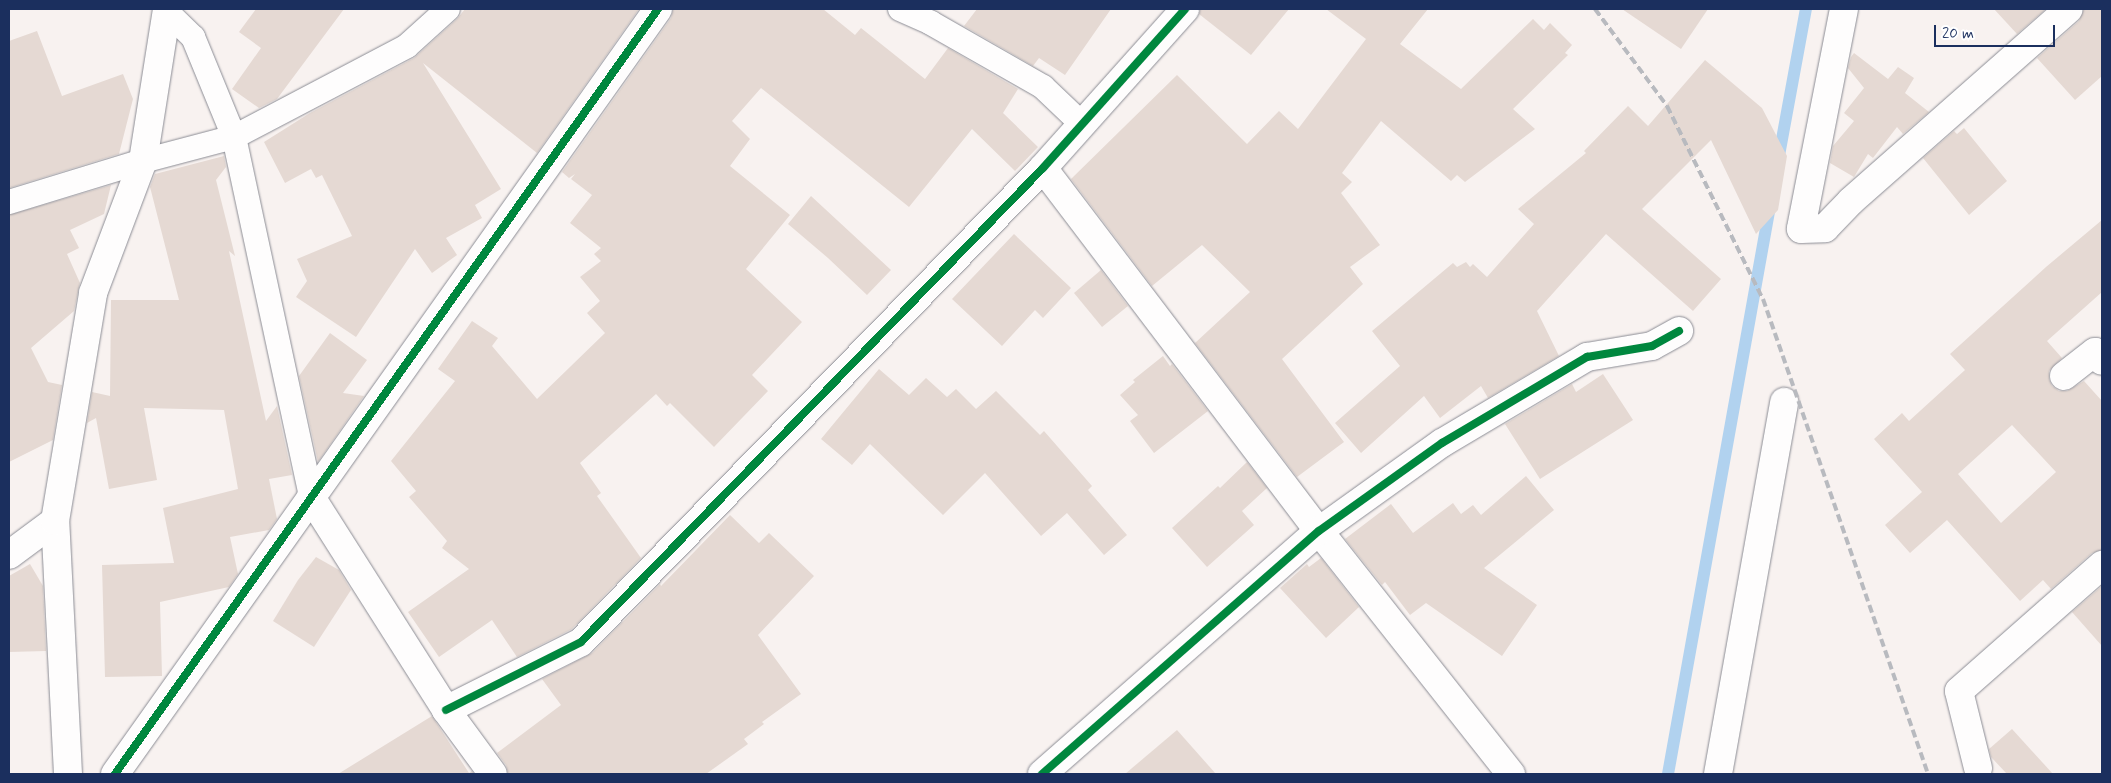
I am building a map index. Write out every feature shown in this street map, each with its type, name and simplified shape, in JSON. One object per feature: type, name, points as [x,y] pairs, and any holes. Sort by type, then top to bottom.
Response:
[{"type":"street","points":[[114,774],[658,9]]},
{"type":"street","points":[[446,710],[581,642],[1043,168],[1185,9]]},
{"type":"street","points":[[1844,9],[1801,229],[1824,228],[1851,201],[2068,9]]},
{"type":"street","points":[[68,774],[55,521],[93,293],[143,161],[168,11]]},
{"type":"street","points":[[1043,168],[1319,531],[1511,774]]},
{"type":"street","points":[[1042,774],[1319,531],[1442,443],[1587,357],[1652,346],[1679,331]]},
{"type":"street","points":[[2064,376],[2095,352],[2102,360]]},
{"type":"street","points":[[1718,774],[1784,402]]},
{"type":"street","points":[[311,497],[446,710],[493,774]]},
{"type":"street","points":[[9,555],[55,521]]},
{"type":"street","points":[[1978,768],[1959,691],[2102,564]]},
{"type":"lane","points":[[9,202],[143,161],[234,137],[407,46],[448,9]]},
{"type":"lane","points":[[900,9],[931,23],[1043,87],[1082,124]]},
{"type":"lane","points":[[168,11],[193,37],[234,137],[311,497]]},
{"type":"building","points":[[256,9],[344,9],[277,99],[259,108],[232,89],[261,48],[239,32]]},
{"type":"building","points":[[465,9],[639,9],[537,153],[423,63],[501,189],[475,205],[482,218],[446,238],[457,255],[432,273],[415,249],[356,337],[296,297],[307,281],[297,259],[352,236],[322,175],[316,178],[311,169],[285,183],[264,142],[310,113],[414,58],[457,19]]},
{"type":"building","points":[[673,9],[823,9],[855,35],[861,28],[925,79],[948,48],[1018,89],[1003,113],[1038,147],[1015,171],[972,129],[909,207],[761,88],[732,121],[750,139],[730,166],[790,215],[746,269],[802,322],[752,375],[768,391],[714,447],[670,403],[667,406],[656,394],[580,463],[601,493],[597,496],[641,558],[572,629],[517,657],[492,620],[439,657],[408,612],[469,569],[442,548],[447,541],[409,497],[416,491],[391,461],[455,381],[438,369],[472,321],[498,338],[492,346],[537,399],[605,333],[587,313],[600,301],[580,277],[601,261],[594,254],[601,248],[570,223],[592,195],[571,179],[575,174],[569,178],[562,172],[671,18]]},
{"type":"building","points":[[977,9],[1111,9],[1065,75],[1039,58],[1033,66],[964,26]]},
{"type":"building","points":[[1200,9],[1289,9],[1251,55],[1199,14]]},
{"type":"building","points":[[1326,9],[1428,9],[1400,44],[1461,89],[1533,19],[1544,30],[1550,23],[1572,45],[1565,53],[1568,55],[1513,109],[1535,129],[1465,182],[1457,175],[1451,181],[1381,121],[1342,173],[1352,182],[1341,193],[1380,245],[1350,267],[1363,284],[1282,359],[1344,442],[1297,477],[1195,343],[1250,292],[1202,245],[1152,286],[1071,179],[1177,75],[1247,144],[1279,111],[1298,129],[1366,39]]},
{"type":"building","points":[[1622,9],[1708,9],[1681,49]]},
{"type":"building","points":[[1994,9],[2046,9],[2017,34]]},
{"type":"building","points":[[2084,9],[2102,9],[2102,76],[2075,100],[2037,58],[2079,21]]},
{"type":"building","points":[[37,31],[62,96],[123,74],[133,99],[119,154],[9,188],[9,41]]},
{"type":"building","points":[[1854,53],[1888,79],[1898,67],[1914,78],[1905,93],[1929,112],[1903,134],[1897,127],[1873,158],[1868,154],[1854,177],[1830,163],[1833,146],[1854,121],[1844,113],[1864,88],[1848,68]]},
{"type":"building","points":[[1705,60],[1762,108],[1787,156],[1778,210],[1756,234],[1711,140],[1642,209],[1721,279],[1693,311],[1606,234],[1537,311],[1559,356],[1488,398],[1481,386],[1440,418],[1424,396],[1361,453],[1335,423],[1400,366],[1372,331],[1453,263],[1457,267],[1466,262],[1470,267],[1473,264],[1487,277],[1534,224],[1518,209],[1586,153],[1584,151],[1628,106],[1648,126]]},
{"type":"building","points":[[1964,128],[2007,181],[1969,215],[1923,158],[1954,131],[1957,134]]},
{"type":"building","points":[[224,156],[226,167],[216,180],[235,256],[229,251],[266,421],[277,406],[292,475],[269,479],[277,519],[269,530],[230,537],[238,574],[229,587],[160,602],[162,676],[105,677],[102,565],[174,563],[163,508],[238,489],[224,410],[144,408],[157,480],[109,489],[96,418],[87,423],[92,392],[110,396],[111,300],[179,300],[150,187],[155,174]]},
{"type":"building","points":[[111,185],[104,214],[70,230],[79,248],[67,254],[80,283],[74,311],[31,348],[48,382],[62,385],[53,440],[9,462],[9,215]]},
{"type":"building","points":[[811,196],[891,270],[867,295],[788,224]]},
{"type":"building","points":[[2102,220],[2102,292],[2047,341],[2062,358],[2049,371],[2049,379],[2052,386],[2059,391],[2067,391],[2084,381],[2102,401],[2102,550],[2092,553],[2051,589],[2043,580],[2020,601],[1947,520],[1910,553],[1885,525],[1922,492],[1874,439],[1902,413],[1909,421],[1965,370],[1950,354],[2046,267]],"holes":[[[2012,425],[2056,472],[2001,523],[1958,474]]]},
{"type":"building","points":[[1014,234],[1071,288],[1043,318],[1035,310],[1002,346],[952,299]]},
{"type":"building","points":[[1101,270],[1128,306],[1102,327],[1074,293]]},
{"type":"building","points":[[330,333],[367,360],[343,393],[364,396],[318,462],[299,376]]},
{"type":"building","points":[[1163,356],[1170,366],[1172,364],[1208,411],[1154,453],[1130,421],[1138,415],[1120,395],[1135,382],[1133,380]]},
{"type":"building","points":[[879,369],[909,395],[926,378],[947,397],[956,389],[976,409],[996,391],[1040,435],[1044,431],[1092,486],[1088,490],[1127,535],[1104,555],[1067,513],[1041,536],[985,473],[943,515],[870,444],[852,465],[821,439]]},
{"type":"building","points":[[1603,374],[1633,420],[1540,479],[1505,424],[1572,384],[1576,392]]},
{"type":"building","points":[[1247,462],[1267,488],[1242,511],[1254,525],[1207,567],[1172,528],[1218,486],[1220,488]]},
{"type":"building","points":[[1526,476],[1554,510],[1484,568],[1537,605],[1502,656],[1426,603],[1410,615],[1385,582],[1382,585],[1345,539],[1391,504],[1413,533],[1453,503],[1461,514],[1473,505],[1481,515]]},
{"type":"building","points":[[730,515],[759,543],[769,533],[814,576],[758,635],[801,694],[762,722],[764,724],[744,739],[748,744],[706,774],[508,774],[506,765],[497,753],[561,705],[542,679],[592,653]]},
{"type":"building","points":[[316,557],[339,570],[351,590],[314,647],[273,621],[298,580]]},
{"type":"building","points":[[1321,558],[1359,607],[1326,638],[1280,588],[1307,564],[1309,567]]},
{"type":"building","points":[[30,564],[43,586],[46,651],[9,652],[9,576]]},
{"type":"building","points":[[2102,586],[2102,646],[2072,612]]},
{"type":"building","points":[[432,716],[469,773],[472,771],[474,774],[338,774]]},
{"type":"building","points":[[2012,729],[2053,774],[2007,774],[1991,757],[1989,749]]},
{"type":"building","points":[[1177,730],[1216,774],[1125,774]]},
{"type":"waterway","points":[[1778,161],[1806,9]]},
{"type":"waterway","points":[[1668,774],[1770,206]]},
{"type":"railway","points":[[1595,9],[1667,106],[1763,299],[1928,774]]},
{"type":"cycle path","points":[[115,774],[658,9]]},
{"type":"cycle path","points":[[446,710],[581,642],[1043,168],[1185,9]]},
{"type":"cycle path","points":[[1042,774],[1319,531],[1442,443],[1587,357],[1652,346],[1679,331]]}]
